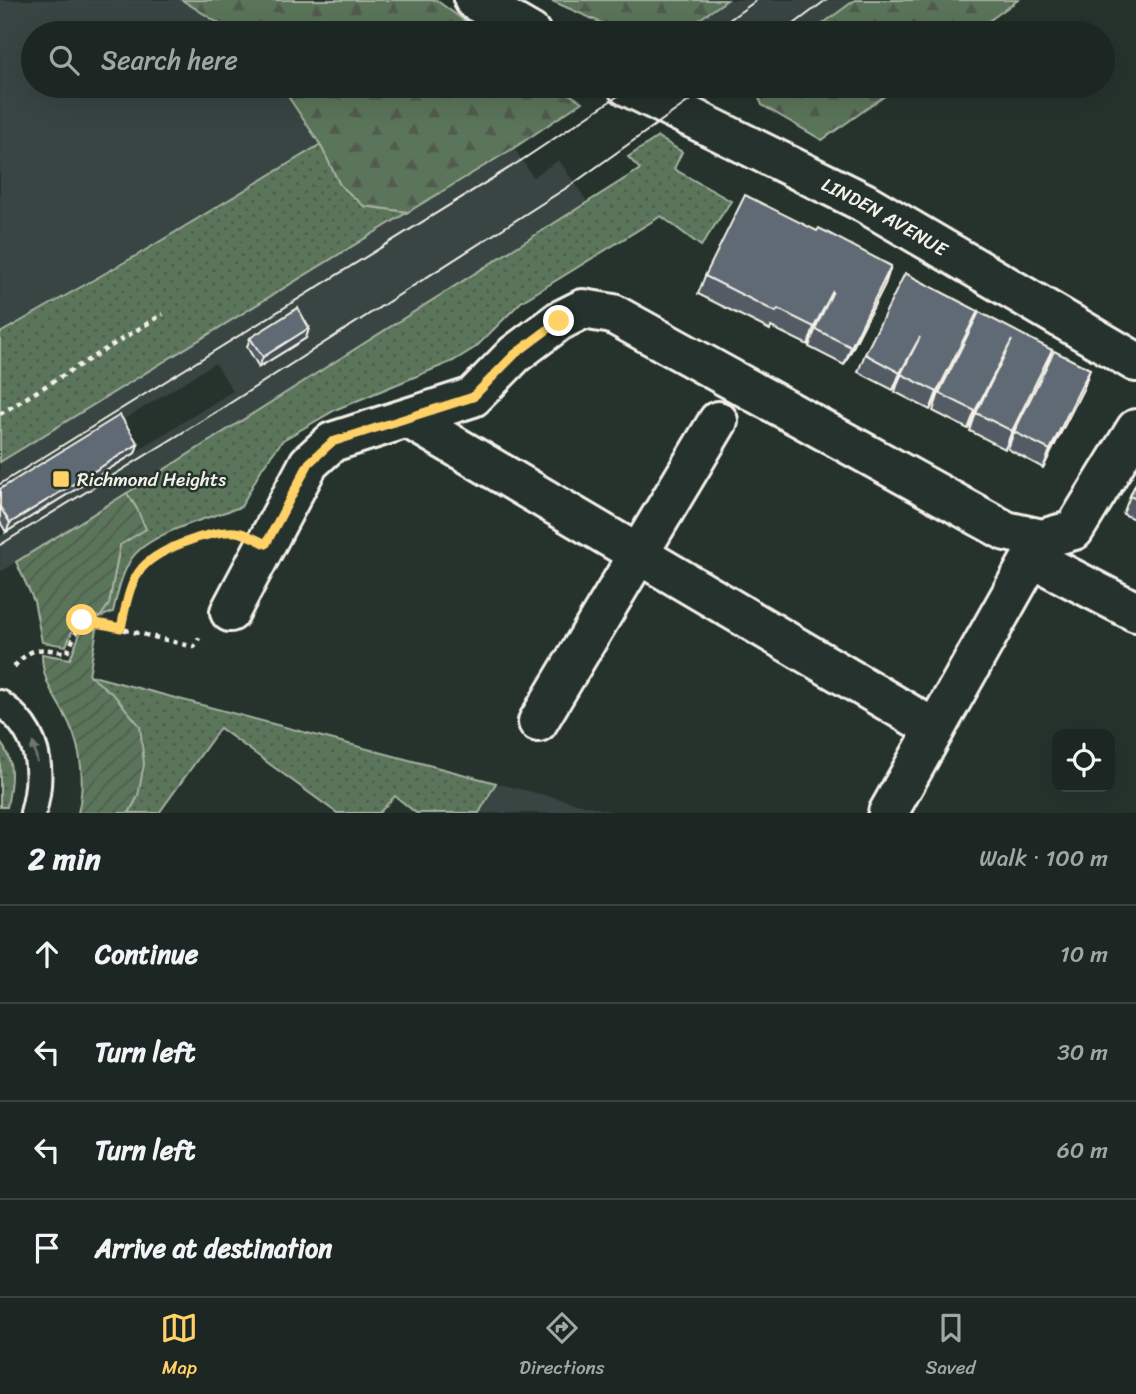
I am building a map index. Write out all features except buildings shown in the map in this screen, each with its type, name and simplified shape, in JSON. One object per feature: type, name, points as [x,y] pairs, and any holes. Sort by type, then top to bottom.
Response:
[{"type":"street","points":[[474,0],[510,21]]},
{"type":"street","name":"LINDEN AVENUE","points":[[651,98],[863,202],[1136,362]]},
{"type":"street","points":[[230,611],[309,463],[332,442],[473,397],[515,354],[559,321],[583,309],[613,314],[1037,548],[1136,612]]},
{"type":"street","points":[[409,419],[935,729]]},
{"type":"street","points":[[538,722],[718,421]]},
{"type":"street","points":[[888,813],[1037,548],[1074,530],[1136,429]]},
{"type":"lane","points":[[0,703],[14,713],[36,747],[39,790],[33,813]]},
{"type":"path","points":[[0,414],[163,314]]},
{"type":"path","points":[[121,628],[139,571],[159,555],[185,542],[223,532],[240,532],[266,544]]},
{"type":"path","points":[[14,667],[32,650],[43,648],[67,653],[82,620],[179,642]]},
{"type":"shaded area","points":[[0,0],[182,0],[215,21],[21,21],[21,98],[289,98],[321,144],[139,254],[0,333]]},
{"type":"shaded area","points":[[727,0],[855,0],[826,21],[700,20]]},
{"type":"shaded area","points":[[514,148],[533,177],[559,160],[588,203],[0,572],[0,536],[233,391],[215,363],[0,497],[0,462]]},
{"type":"shaded area","points":[[496,783],[617,813],[479,813]]},
{"type":"green space","points":[[182,0],[436,0],[465,21],[215,21]]},
{"type":"green space","points":[[550,0],[727,0],[700,19],[701,21],[597,21]]},
{"type":"green space","points":[[855,0],[1018,0],[989,21],[826,21]]},
{"type":"green space","points":[[289,98],[576,98],[582,102],[514,148],[408,212],[364,206],[340,185],[320,144]]},
{"type":"green space","points":[[759,98],[882,98],[822,140],[762,105]]},
{"type":"green space","points":[[658,137],[682,152],[674,169],[731,201],[701,246],[661,216],[521,302],[476,347],[453,361],[337,409],[283,440],[262,468],[241,507],[180,527],[138,551],[124,573],[113,612],[100,617],[109,604],[120,545],[137,509],[127,493],[640,169],[628,157]]},
{"type":"green space","points":[[321,144],[340,185],[364,206],[408,212],[0,462],[0,333],[139,254]]},
{"type":"green space","points":[[127,493],[146,529],[120,545],[109,604],[100,617],[80,613],[66,646],[42,642],[34,601],[16,562]]},
{"type":"green space","points":[[83,626],[97,629],[89,675],[115,696],[140,726],[144,764],[138,796],[129,813],[78,813],[82,779],[77,744],[47,682],[42,654],[70,659]]},
{"type":"green space","points":[[89,675],[496,783],[479,813],[416,813],[395,796],[379,813],[337,813],[220,728],[159,813],[129,813],[138,796]]},
{"type":"green space","points":[[0,742],[10,765],[11,782],[7,807],[0,807]]},
{"type":"tram line","points":[[728,21],[757,0]]},
{"type":"tram line","points":[[798,21],[826,0]]},
{"type":"tram line","points":[[0,484],[522,160],[615,98]]},
{"type":"tram line","points":[[0,545],[224,407],[574,183],[693,98]]},
{"type":"place","name":"Richmond Heights","points":[[61,479]]},
{"type":"route","points":[[82,620],[121,628],[139,571],[159,555],[185,542],[223,532],[240,532],[266,544],[309,463],[332,442],[473,397],[515,354],[559,321]]}]
